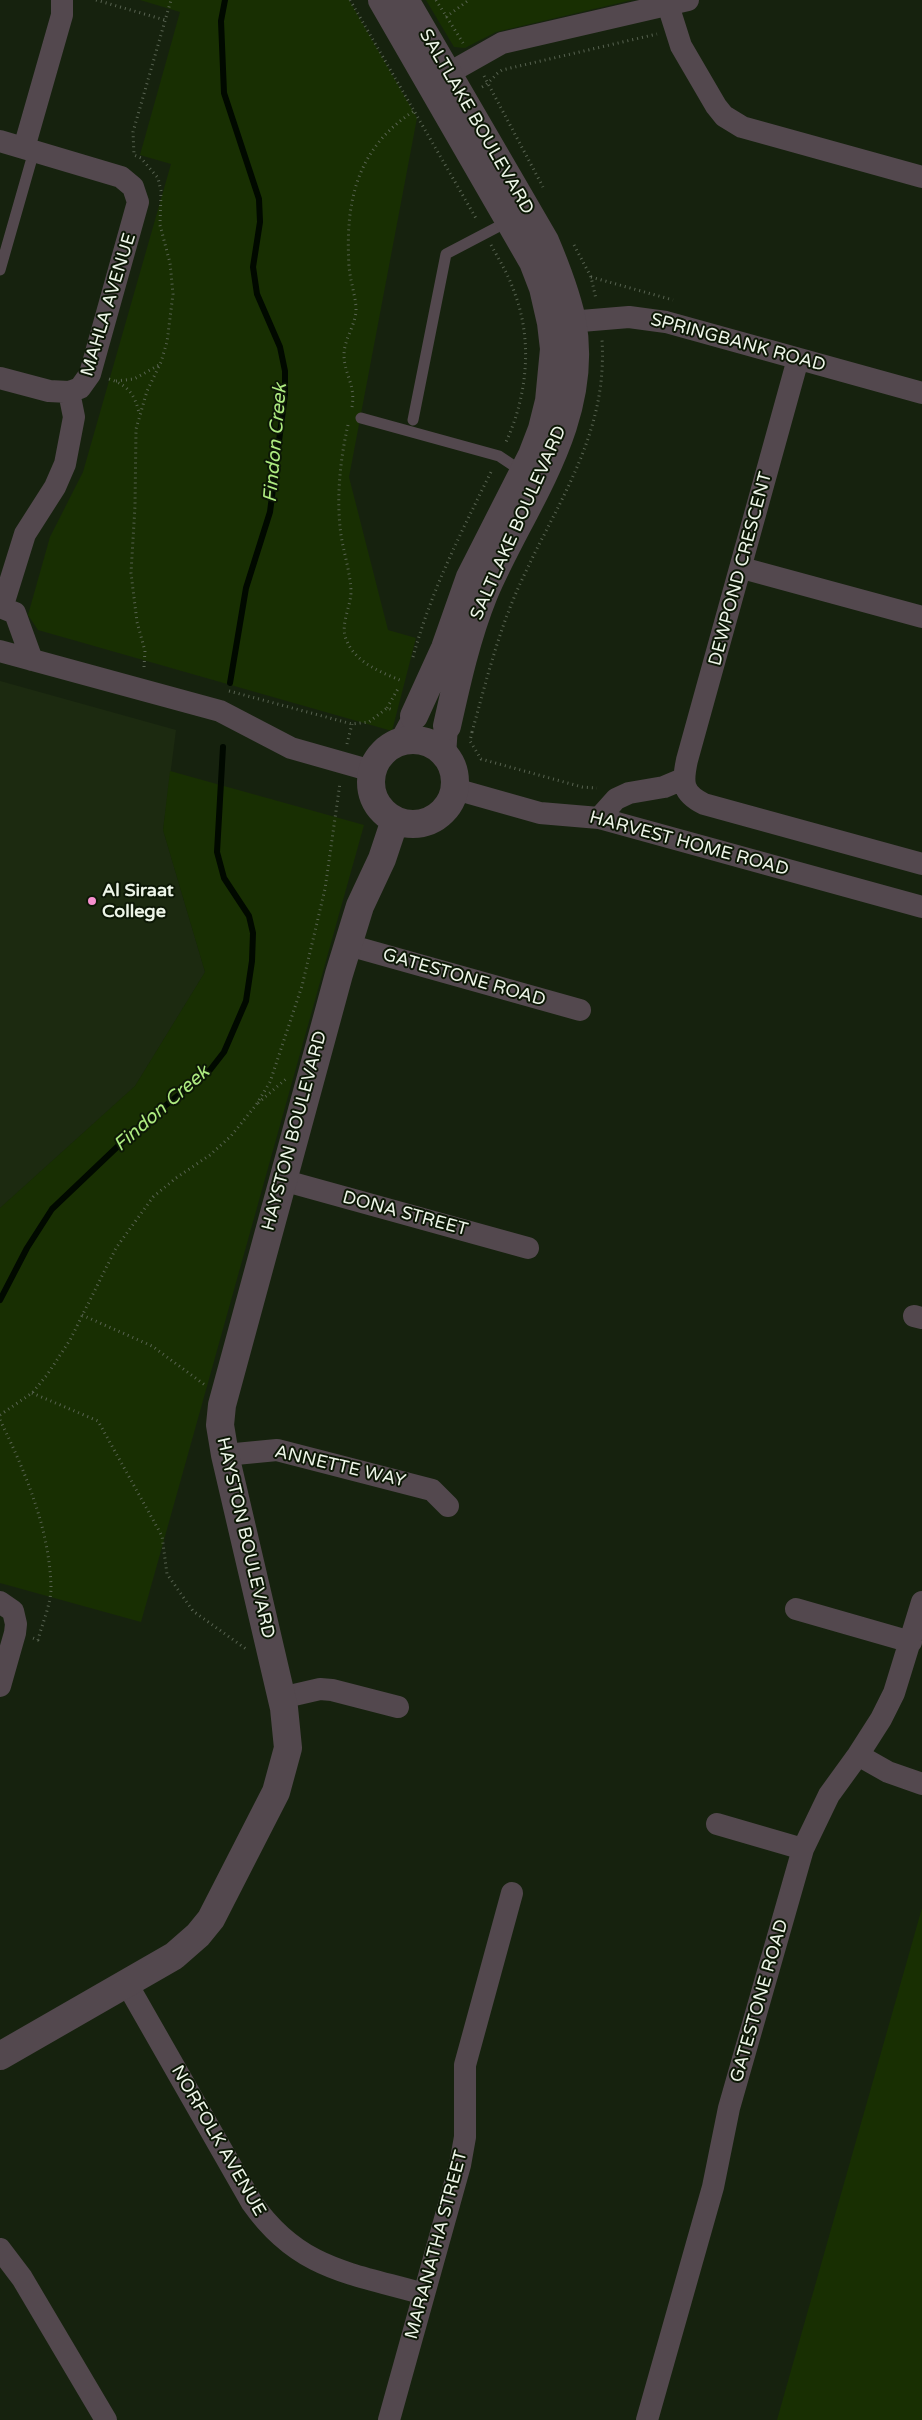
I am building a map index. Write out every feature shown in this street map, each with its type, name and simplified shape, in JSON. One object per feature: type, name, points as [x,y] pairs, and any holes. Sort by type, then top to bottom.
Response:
[{"type":"street","points":[[0,141],[29,149],[62,15],[62,0]]},
{"type":"street","name":"SALTLAKE BOULEVARD","points":[[382,0],[438,79],[545,242],[562,283],[563,335],[542,430],[470,577],[445,648],[400,742]]},
{"type":"street","name":"SALTLAKE BOULEVARD","points":[[405,0],[438,79]]},
{"type":"street","points":[[438,79],[502,43],[678,2],[674,29],[681,46],[716,106],[731,122],[742,127],[922,177]]},
{"type":"street","name":"SALTLAKE BOULEVARD","points":[[445,755],[447,726],[459,673],[484,595],[545,472],[564,425],[574,371],[563,335],[533,262],[510,220],[454,104]]},
{"type":"street","name":"MAHLA AVENUE","points":[[1,608],[25,534],[55,487],[65,464],[74,417],[69,392],[80,388],[90,374],[138,202],[133,187],[121,177],[29,149]]},
{"type":"street","name":"SPRINGBANK ROAD","points":[[563,335],[645,318],[922,393]]},
{"type":"street","name":"DEWPOND CRESCENT","points":[[683,779],[798,359]]},
{"type":"street","points":[[0,378],[49,392],[69,392]]},
{"type":"street","points":[[742,568],[922,618]]},
{"type":"street","points":[[1,608],[16,613],[32,660]]},
{"type":"street","points":[[0,651],[220,712],[291,748],[343,765],[372,772]]},
{"type":"street","points":[[412,740],[436,747],[452,765],[455,789],[447,807],[433,820],[420,824],[407,824],[395,820],[383,812],[375,800],[371,786],[372,772],[382,754],[400,742],[412,740]]},
{"type":"street","points":[[599,818],[616,799],[629,792],[664,786],[683,779],[689,794],[704,804],[922,864]]},
{"type":"street","name":"HARVEST HOME ROAD","points":[[455,789],[540,813],[599,818],[922,907]]},
{"type":"street","name":"HAYSTON BOULEVARD","points":[[0,2056],[174,1956],[198,1935],[211,1919],[276,1792],[288,1748],[287,1728],[225,1456],[220,1425],[224,1392],[348,945],[360,906],[382,859],[395,820]]},
{"type":"street","name":"GATESTONE ROAD","points":[[348,945],[580,1010]]},
{"type":"street","name":"DONA STREET","points":[[282,1180],[528,1248]]},
{"type":"street","name":"ANNETTE WAY","points":[[225,1456],[277,1450],[432,1490],[448,1506]]},
{"type":"street","points":[[0,1602],[13,1611],[16,1624],[0,1686]]},
{"type":"street","name":"GATESTONE ROAD","points":[[647,2420],[713,2187],[729,2108],[803,1849],[829,1795],[881,1719],[894,1693],[922,1602]]},
{"type":"street","points":[[796,1609],[911,1642]]},
{"type":"street","points":[[281,1698],[320,1689],[332,1690],[398,1707]]},
{"type":"street","points":[[858,1755],[888,1772],[922,1784]]},
{"type":"street","points":[[717,1824],[803,1849]]},
{"type":"street","name":"MARANATHA STREET","points":[[389,2420],[460,2165],[465,2137],[464,2085],[470,2045],[512,1893]]},
{"type":"street","name":"NORFOLK AVENUE","points":[[127,1984],[252,2203],[266,2223],[296,2250],[317,2262],[424,2294]]},
{"type":"street","points":[[0,2249],[22,2278],[106,2420]]},
{"type":"lane","points":[[0,270],[29,149]]},
{"type":"lane","points":[[413,420],[446,254],[510,220]]},
{"type":"lane","points":[[355,418],[499,456],[523,472]]},
{"type":"path","points":[[96,0],[165,20]]},
{"type":"path","points":[[153,670],[144,668],[145,651],[137,622],[131,573],[136,506],[134,445],[139,414],[167,342],[172,314],[172,277],[160,225],[162,191],[158,178],[141,158],[134,155],[132,139],[171,0]]},
{"type":"path","points":[[350,0],[507,274],[516,295],[523,322],[526,352],[524,384],[518,412],[499,456],[452,549],[439,580],[412,662]]},
{"type":"path","points":[[436,0],[473,58]]},
{"type":"path","points":[[446,17],[470,0]]},
{"type":"path","points":[[421,123],[488,84],[493,75],[502,70],[674,29]]},
{"type":"path","points":[[351,410],[353,390],[344,354],[356,308],[349,268],[348,241],[354,190],[358,175],[368,156],[384,134],[414,110]]},
{"type":"path","points":[[526,352],[563,335],[611,340]]},
{"type":"path","points":[[90,374],[127,382],[134,380],[159,365]]},
{"type":"path","points":[[113,380],[132,392],[137,401],[139,414]]},
{"type":"path","points":[[355,418],[341,464],[341,533],[347,558],[351,593],[344,628],[345,638],[352,650],[363,662],[402,682]]},
{"type":"path","points":[[226,690],[352,724],[369,722],[386,708],[406,675]]},
{"type":"path","points":[[386,708],[414,716]]},
{"type":"path","points":[[0,1415],[32,1393],[66,1346],[116,1248],[153,1197],[176,1178],[210,1156],[231,1136],[256,1105],[270,1082],[302,986],[325,889],[343,765],[352,724]]},
{"type":"path","points":[[447,726],[472,732],[470,741],[481,759],[582,787],[595,789],[604,786]]},
{"type":"path","points":[[82,1315],[152,1346],[206,1386],[224,1392]]},
{"type":"path","points":[[32,1393],[98,1421],[162,1536],[167,1574],[193,1611],[250,1652],[270,1648]]},
{"type":"path","points":[[0,1420],[10,1440],[42,1529],[51,1589],[38,1640],[15,1633]]},
{"type":"shaded area","points":[[140,0],[349,0],[417,118],[349,477],[388,630],[416,638],[392,731],[38,630],[28,615],[50,537],[83,472],[171,164],[140,155],[180,12]]},
{"type":"shaded area","points":[[426,0],[632,0],[496,32],[465,48],[454,47]]},
{"type":"shaded area","name":"Al Siraat College","points":[[0,681],[176,730],[163,830],[205,972],[135,1086],[0,1208]]},
{"type":"shaded area","points":[[170,771],[364,825],[141,1622],[0,1583],[0,1208],[135,1086],[205,972],[163,830]]},
{"type":"shaded area","points":[[922,1908],[922,2420],[777,2420]]},
{"type":"waterway","name":"Findon Creek","points":[[225,0],[221,21],[224,93],[259,199],[260,222],[253,267],[257,294],[280,347],[285,371],[285,394],[270,512],[246,588],[230,683]]},
{"type":"waterway","name":"Findon Creek","points":[[0,1300],[27,1248],[52,1209],[136,1129],[210,1070],[224,1052],[246,1001],[252,961],[253,933],[249,916],[224,878],[217,852],[223,747]]},
{"type":"place","name":"Al Siraat College","points":[[92,901]]}]
